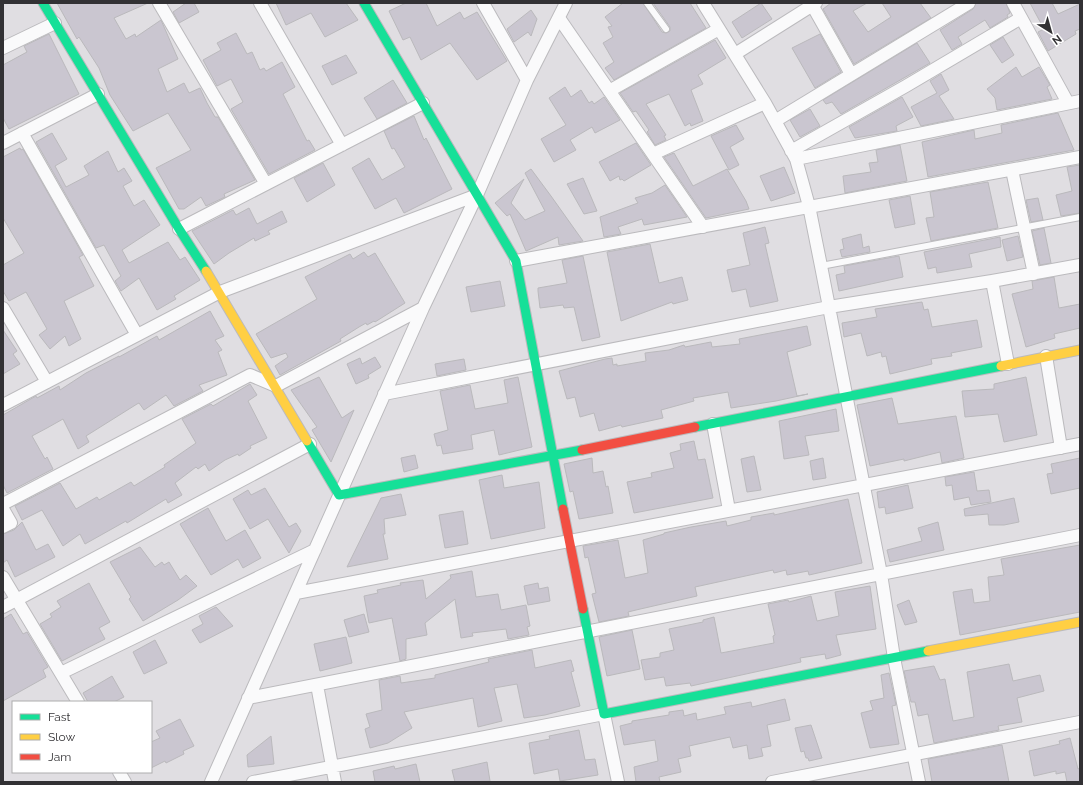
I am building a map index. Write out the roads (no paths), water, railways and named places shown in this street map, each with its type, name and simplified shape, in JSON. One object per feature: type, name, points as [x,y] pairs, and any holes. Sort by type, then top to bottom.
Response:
[{"type":"street","points":[[43,3],[179,229],[220,292],[339,495]]},
{"type":"street","points":[[159,3],[266,184]]},
{"type":"street","points":[[260,3],[342,145]]},
{"type":"street","points":[[364,3],[516,261],[552,456],[618,782]]},
{"type":"street","points":[[482,3],[527,80]]},
{"type":"street","points":[[211,782],[423,308],[477,194],[527,80],[566,3]]},
{"type":"street","points":[[704,3],[765,103],[794,155],[809,206],[864,484],[881,574],[894,658],[919,782]]},
{"type":"street","points":[[775,121],[969,3]]},
{"type":"street","points":[[1013,3],[1068,104]]},
{"type":"street","points":[[735,54],[814,4],[851,74]]},
{"type":"street","points":[[559,18],[703,226]]},
{"type":"street","points":[[794,155],[906,86],[1021,18]]},
{"type":"street","points":[[3,48],[55,23]]},
{"type":"street","points":[[609,91],[719,29]]},
{"type":"street","points":[[3,143],[98,94]]},
{"type":"street","points":[[794,155],[1080,101]]},
{"type":"street","points":[[179,229],[423,103]]},
{"type":"street","points":[[653,154],[765,103]]},
{"type":"street","points":[[22,133],[137,334]]},
{"type":"street","points":[[516,261],[1080,157]]},
{"type":"street","points":[[1012,170],[1034,274]]},
{"type":"street","points":[[3,405],[220,292],[477,194]]},
{"type":"street","points":[[384,394],[536,363],[829,307],[992,282],[1080,265]]},
{"type":"street","points":[[992,282],[1008,364]]},
{"type":"street","points":[[3,308],[47,382]]},
{"type":"street","points":[[276,386],[423,308]]},
{"type":"street","points":[[339,495],[552,456],[1080,350]]},
{"type":"street","points":[[1046,356],[1061,448]]},
{"type":"street","points":[[3,504],[250,375],[276,386]]},
{"type":"street","points":[[713,424],[730,510]]},
{"type":"street","points":[[3,607],[310,444]]},
{"type":"street","points":[[296,593],[1080,444]]},
{"type":"street","points":[[3,509],[11,523],[3,527]]},
{"type":"street","points":[[248,698],[1080,535]]},
{"type":"street","points":[[61,673],[315,550]]},
{"type":"street","points":[[3,577],[77,701]]},
{"type":"street","points":[[253,782],[332,768],[1080,622]]},
{"type":"street","points":[[317,685],[335,782]]},
{"type":"street","points":[[772,782],[1080,722]]},
{"type":"street","points":[[120,773],[125,782]]},
{"type":"lane","points":[[647,3],[666,29]]},
{"type":"lane","points":[[821,266],[1080,216]]}]
